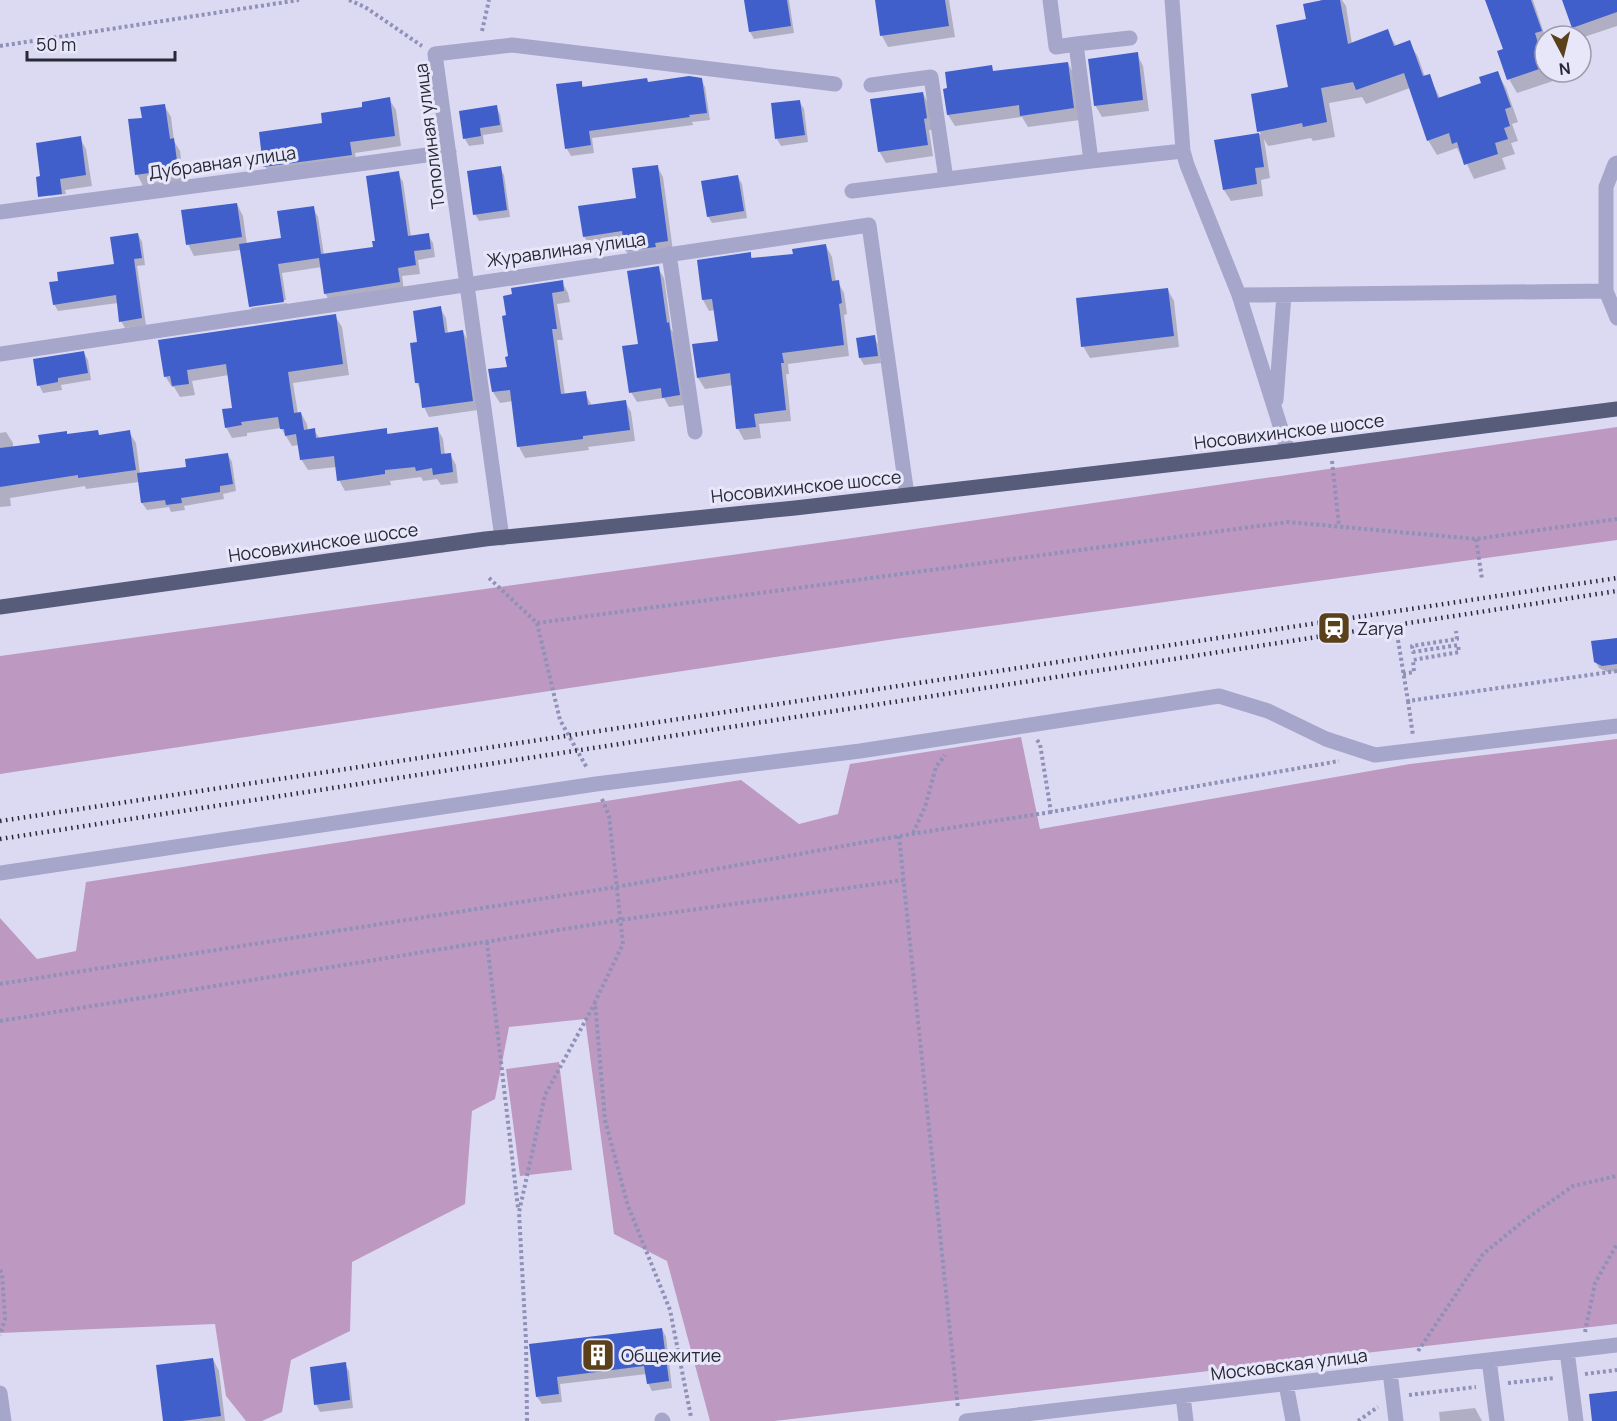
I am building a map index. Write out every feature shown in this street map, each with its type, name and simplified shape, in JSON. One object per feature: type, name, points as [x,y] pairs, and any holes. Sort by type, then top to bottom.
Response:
[{"type":"main road","name":"Носовихинское шоссе","points":[[0,607],[485,539],[795,508],[1331,446],[1617,409]]},
{"type":"street","points":[[1050,0],[1056,47],[1130,38]]},
{"type":"street","points":[[1172,0],[1183,151],[1239,295],[1288,451]]},
{"type":"street","points":[[1076,44],[1091,161]]},
{"type":"street","name":"Тополиная улица","points":[[502,538],[435,54],[512,45],[835,84]]},
{"type":"street","points":[[871,86],[931,77],[946,179]]},
{"type":"street","points":[[852,192],[1183,151]]},
{"type":"street","name":"Дубравная улица","points":[[0,212],[449,152]]},
{"type":"street","points":[[1617,163],[1606,188],[1606,291],[1617,318]]},
{"type":"street","name":"Журавлиная улица","points":[[0,354],[869,225],[907,495]]},
{"type":"street","points":[[669,254],[695,432]]},
{"type":"street","points":[[1239,295],[1606,291]]},
{"type":"street","points":[[1275,409],[1284,295]]},
{"type":"street","points":[[0,873],[596,784],[860,751],[1219,696],[1268,711],[1326,739],[1375,755],[1617,726]]},
{"type":"street","name":"Московская улица","points":[[962,1415],[1183,1396],[1617,1345]]},
{"type":"street","points":[[1574,1350],[1576,1421]]},
{"type":"street","points":[[1489,1360],[1497,1421]]},
{"type":"street","points":[[1390,1372],[1391,1420]]},
{"type":"street","points":[[1286,1384],[1293,1421]]},
{"type":"street","points":[[0,1393],[4,1421]]},
{"type":"street","points":[[1183,1396],[1186,1421]]},
{"type":"path","points":[[0,46],[299,0]]},
{"type":"path","points":[[349,0],[365,7],[435,54]]},
{"type":"path","points":[[477,49],[489,0]]},
{"type":"path","points":[[1331,446],[1339,526]]},
{"type":"path","points":[[537,623],[1288,522],[1476,539],[1617,519]]},
{"type":"path","points":[[1476,539],[1482,579]]},
{"type":"path","points":[[489,578],[537,623],[560,720],[596,784],[609,816],[623,944],[545,1095],[519,1212]]},
{"type":"path","points":[[1403,674],[1414,672],[1413,660],[1459,652],[1458,645],[1413,652],[1412,646],[1457,639],[1456,631]]},
{"type":"path","points":[[1398,640],[1415,750]]},
{"type":"path","points":[[1408,701],[1617,671]]},
{"type":"path","points":[[1026,724],[1040,744],[1051,812]]},
{"type":"path","points":[[913,834],[925,807],[936,767],[962,735]]},
{"type":"path","points":[[0,984],[616,887],[1340,761]]},
{"type":"path","points":[[899,836],[962,1415]]},
{"type":"path","points":[[0,1021],[620,920],[904,880]]},
{"type":"path","points":[[487,942],[519,1212],[526,1341],[527,1421]]},
{"type":"path","points":[[595,1002],[605,1120],[628,1206],[670,1310],[691,1417]]},
{"type":"path","points":[[1408,1370],[1423,1341],[1483,1254],[1526,1219],[1573,1186],[1617,1175]]},
{"type":"path","points":[[1574,1350],[1595,1282],[1617,1244]]},
{"type":"path","points":[[0,1270],[5,1319],[0,1335]]},
{"type":"shaded area","points":[[1617,427],[1617,540],[895,639],[0,774],[0,656],[818,543]]},
{"type":"shaded area","points":[[1021,737],[1040,829],[1410,764],[1617,739],[1617,1324],[774,1421],[710,1421],[667,1261],[614,1234],[585,1019],[509,1027],[495,1099],[472,1111],[465,1204],[352,1262],[350,1331],[291,1360],[282,1412],[262,1421],[246,1421],[226,1396],[215,1324],[0,1333],[0,918],[37,959],[76,951],[86,882],[741,780],[799,824],[838,814],[850,764]]},
{"type":"shaded area","points":[[559,1062],[572,1170],[520,1176],[506,1069]]},
{"type":"building","points":[[744,0],[787,0],[791,26],[749,32]]},
{"type":"building","points":[[875,0],[945,0],[949,26],[880,36]]},
{"type":"building","points":[[1323,0],[1340,0],[1348,44],[1388,29],[1394,46],[1410,40],[1423,76],[1430,74],[1438,98],[1481,83],[1479,77],[1498,71],[1511,107],[1505,109],[1510,126],[1504,128],[1508,139],[1495,143],[1498,154],[1464,165],[1457,142],[1452,144],[1449,133],[1427,141],[1404,73],[1356,90],[1353,82],[1321,88],[1327,122],[1303,127],[1302,123],[1257,132],[1251,94],[1288,87],[1276,25],[1306,19],[1303,4]]},
{"type":"building","points":[[1485,0],[1531,0],[1540,24],[1533,24],[1533,71],[1507,80],[1497,51],[1503,49]]},
{"type":"building","points":[[1562,0],[1617,0],[1617,12],[1583,24],[1571,24]]},
{"type":"building","points":[[1138,52],[1143,100],[1094,106],[1088,59]]},
{"type":"building","points":[[1068,62],[1074,108],[1020,116],[1019,105],[947,115],[943,89],[947,88],[945,72],[992,65],[993,71]]},
{"type":"building","points":[[689,76],[702,78],[707,113],[589,131],[591,145],[565,149],[556,84],[582,81],[582,87],[647,78],[648,82]]},
{"type":"building","points":[[923,92],[928,145],[878,152],[870,99]]},
{"type":"building","points":[[390,97],[395,136],[350,142],[352,155],[263,167],[259,132],[322,123],[321,113],[362,107],[362,102]]},
{"type":"building","points":[[800,100],[805,135],[775,139],[771,103]]},
{"type":"building","points":[[165,104],[170,139],[174,138],[178,169],[135,175],[128,119],[142,118],[140,107]]},
{"type":"building","points":[[497,105],[500,125],[480,128],[481,136],[463,139],[459,111]]},
{"type":"building","points":[[1259,133],[1264,167],[1255,168],[1257,184],[1223,190],[1214,140]]},
{"type":"building","points":[[81,136],[86,175],[60,179],[62,194],[38,197],[36,177],[40,176],[36,143]]},
{"type":"building","points":[[658,165],[668,241],[655,243],[656,247],[625,251],[622,231],[583,237],[578,206],[636,198],[632,168]]},
{"type":"building","points":[[501,166],[507,210],[473,215],[467,171]]},
{"type":"building","points":[[399,171],[408,236],[429,233],[431,249],[414,251],[416,265],[398,268],[400,282],[324,294],[319,258],[278,264],[284,302],[249,307],[239,244],[281,238],[277,211],[314,206],[321,254],[373,247],[372,241],[375,241],[366,176]]},
{"type":"building","points":[[738,175],[744,211],[707,217],[701,181]]},
{"type":"building","points":[[237,203],[242,237],[186,245],[181,210]]},
{"type":"building","points":[[138,233],[142,258],[134,259],[142,318],[119,322],[116,295],[53,305],[49,282],[58,281],[57,272],[114,264],[110,237]]},
{"type":"building","points":[[826,244],[832,281],[839,280],[842,303],[839,304],[844,345],[782,353],[786,410],[754,414],[756,427],[736,429],[730,373],[697,378],[692,344],[718,341],[712,299],[702,300],[697,260],[751,252],[751,258],[793,254],[792,249]]},
{"type":"building","points":[[659,266],[680,395],[662,398],[661,388],[629,393],[622,346],[638,344],[627,271]]},
{"type":"building","points":[[563,280],[564,291],[552,293],[557,329],[552,329],[561,394],[586,391],[588,405],[626,400],[630,430],[583,436],[583,439],[517,447],[510,390],[492,392],[488,369],[507,367],[505,357],[508,356],[502,316],[506,315],[503,296],[512,294],[511,288]]},
{"type":"building","points":[[1168,288],[1174,336],[1081,347],[1076,298]]},
{"type":"building","points":[[441,306],[445,333],[463,330],[473,401],[422,408],[419,383],[415,383],[410,343],[417,342],[413,311]]},
{"type":"building","points":[[336,314],[343,364],[288,372],[294,413],[301,412],[304,430],[315,428],[316,438],[387,428],[387,434],[438,427],[441,454],[451,453],[453,472],[433,475],[432,468],[416,471],[415,467],[385,470],[385,474],[337,481],[334,456],[300,460],[296,434],[285,436],[284,429],[280,429],[278,417],[241,422],[242,425],[225,428],[222,409],[232,408],[226,364],[187,370],[189,384],[172,386],[170,376],[164,377],[158,340]]},
{"type":"building","points":[[875,335],[878,356],[859,358],[856,338]]},
{"type":"building","points":[[84,351],[88,373],[58,378],[58,382],[37,386],[33,359]]},
{"type":"building","points":[[98,430],[99,435],[130,430],[136,470],[78,478],[78,475],[0,487],[0,448],[40,443],[38,435]]},
{"type":"building","points":[[228,453],[233,484],[220,486],[220,492],[181,498],[182,503],[166,505],[165,500],[141,503],[137,473],[186,467],[185,459]]},
{"type":"building","points":[[1617,638],[1617,664],[1602,666],[1594,662],[1591,641]]},
{"type":"building","name":"Общежитие","points":[[662,1328],[669,1381],[647,1384],[644,1366],[557,1377],[559,1394],[536,1397],[529,1344]]},
{"type":"building","points":[[213,1358],[221,1416],[163,1421],[156,1365]]},
{"type":"building","points":[[346,1362],[350,1400],[314,1405],[310,1367]]},
{"type":"building","points":[[1617,1391],[1617,1421],[1592,1421],[1589,1394]]},
{"type":"railway","points":[[0,821],[1617,578]]},
{"type":"railway","points":[[0,839],[1617,591]]},
{"type":"place","name":"Zarya","points":[[1334,628]]},
{"type":"place","name":"Общежитие","points":[[598,1355]]}]
